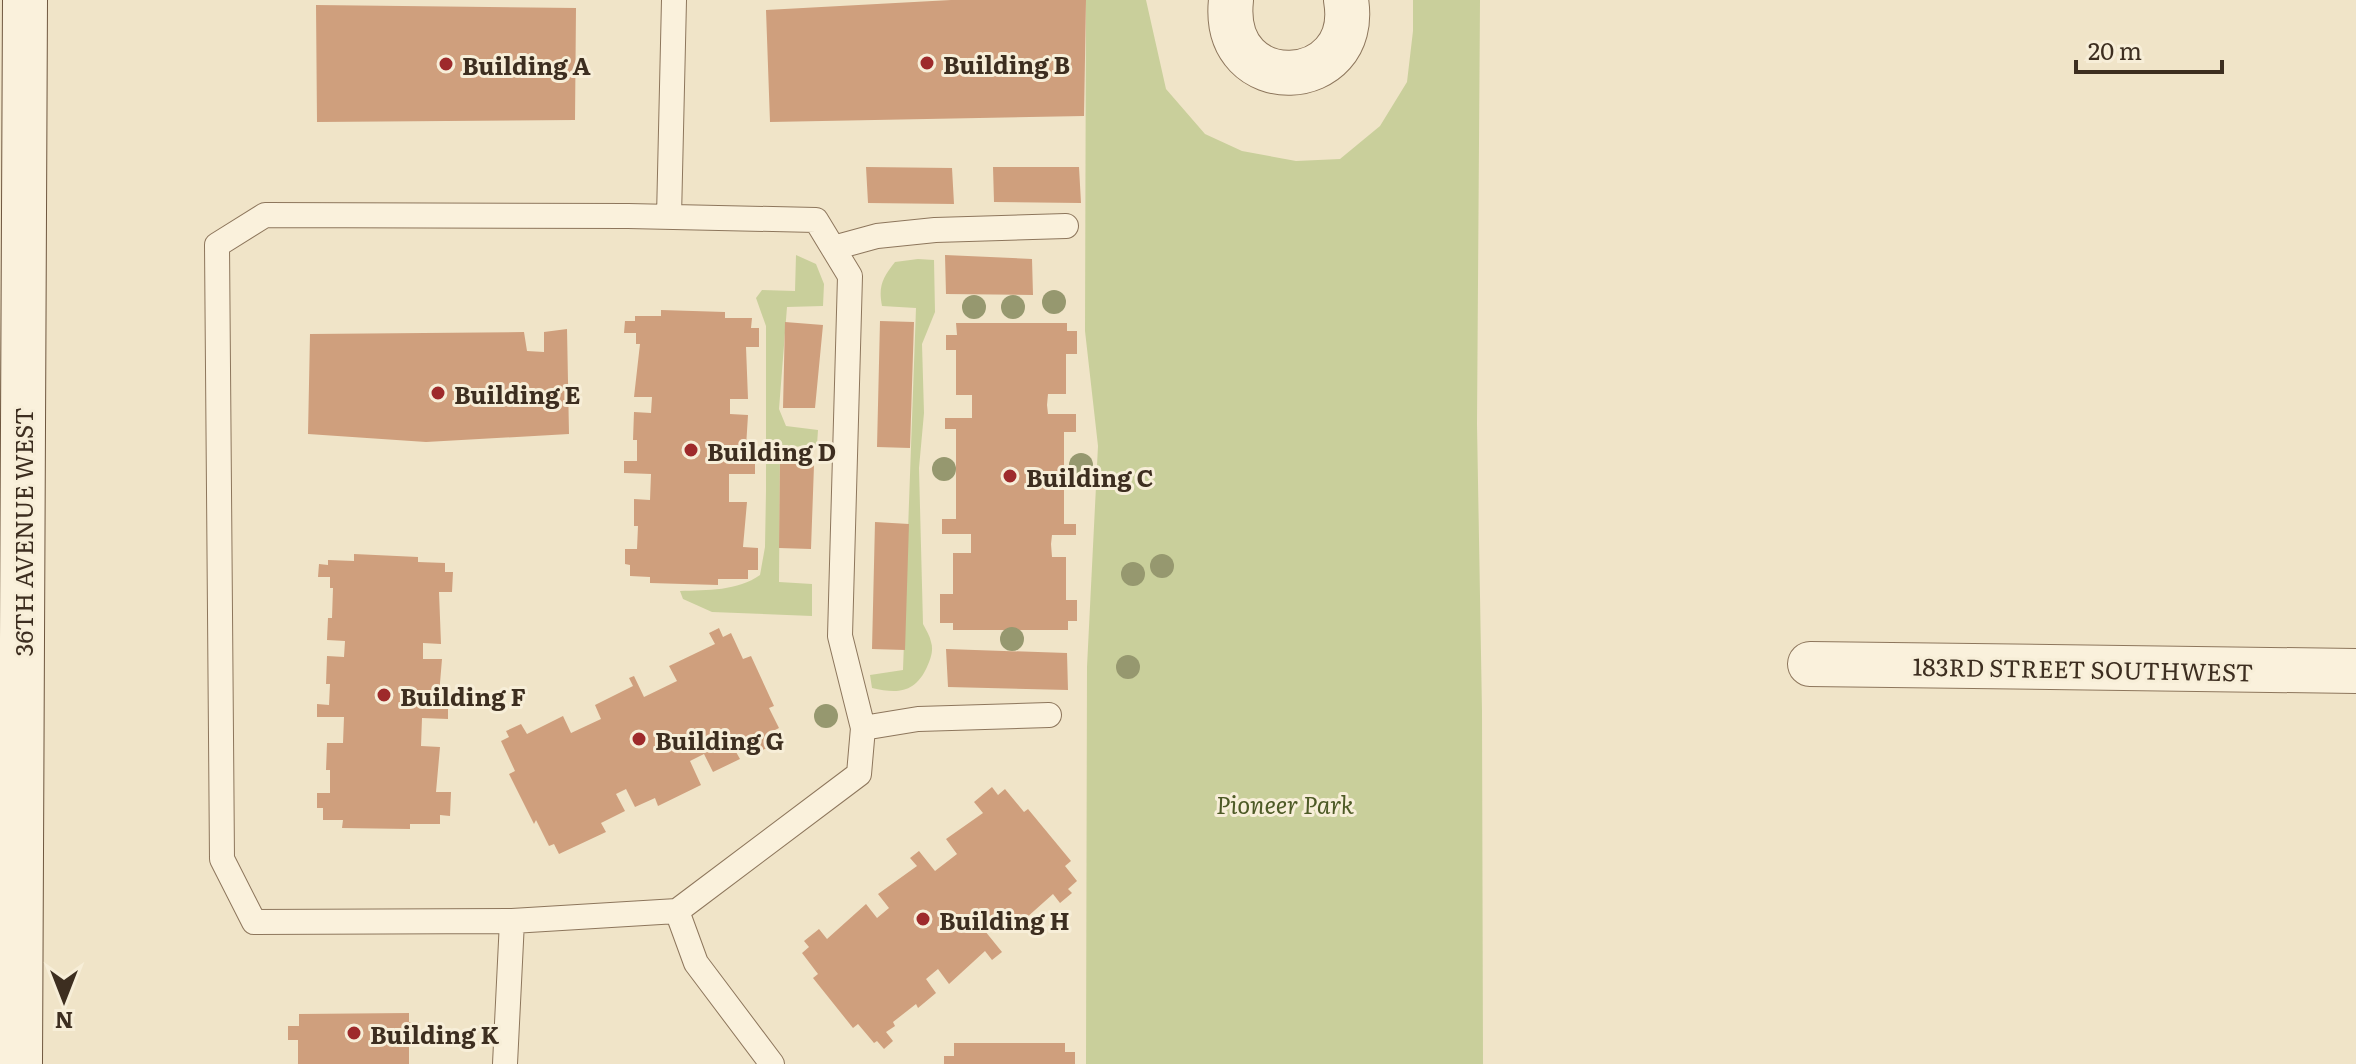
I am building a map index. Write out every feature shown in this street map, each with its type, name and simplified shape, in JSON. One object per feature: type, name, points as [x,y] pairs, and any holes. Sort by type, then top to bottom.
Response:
[{"type":"main road","name":"36TH AVENUE WEST","points":[[20,1064],[25,0]]},
{"type":"main road","points":[[1231,0],[1229,18],[1234,38],[1244,55],[1261,67],[1281,74],[1301,73],[1320,66],[1335,52],[1345,33],[1349,15],[1346,0]]},
{"type":"main road","name":"183RD STREET SOUTHWEST","points":[[1810,664],[2356,671]]},
{"type":"lane","points":[[669,217],[674,0]]},
{"type":"lane","points":[[265,215],[669,217],[816,220],[850,276],[840,636],[863,728],[859,774],[677,911],[512,921],[254,922],[222,859],[217,245],[265,215]]},
{"type":"lane","points":[[833,248],[877,236],[935,230],[1066,226]]},
{"type":"lane","points":[[863,728],[918,719],[1049,715]]},
{"type":"lane","points":[[677,911],[696,963],[772,1064]]},
{"type":"lane","points":[[505,1064],[512,921]]},
{"type":"green space","name":"Pioneer Park","points":[[1086,0],[1146,0],[1166,89],[1205,134],[1242,151],[1296,161],[1340,159],[1380,126],[1407,82],[1413,0],[1480,0],[1477,424],[1483,1064],[1086,1064],[1087,667],[1098,446],[1085,331]]},
{"type":"green space","points":[[796,255],[816,264],[824,284],[823,306],[787,307],[779,409],[786,426],[818,430],[817,445],[780,448],[779,582],[812,584],[812,616],[712,612],[683,599],[680,591],[732,587],[760,575],[765,547],[766,326],[756,298],[762,290],[795,291]]},
{"type":"green space","points":[[934,260],[935,312],[922,344],[924,413],[919,468],[923,624],[932,649],[927,667],[917,682],[905,690],[890,691],[872,688],[870,675],[903,670],[916,308],[882,306],[881,287],[895,262]]},
{"type":"building","name":"Building B","points":[[951,0],[1086,0],[1084,116],[770,122],[766,10]]},
{"type":"building","name":"Building A","points":[[316,5],[576,8],[575,120],[317,122]]},
{"type":"building","points":[[866,167],[952,168],[954,204],[868,203]]},
{"type":"building","points":[[993,167],[1079,167],[1081,203],[994,202]]},
{"type":"building","points":[[945,255],[1032,259],[1033,295],[946,294]]},
{"type":"building","name":"Building D","points":[[661,310],[725,312],[725,318],[752,318],[751,328],[759,328],[759,347],[746,347],[748,399],[730,399],[730,414],[748,415],[745,463],[755,463],[755,474],[729,474],[729,502],[747,502],[743,547],[758,548],[758,570],[748,570],[748,579],[718,579],[718,585],[650,583],[650,577],[630,576],[630,565],[625,564],[625,549],[637,549],[634,499],[650,500],[651,474],[624,473],[624,461],[637,461],[637,440],[633,440],[634,412],[651,413],[652,397],[634,397],[640,344],[636,344],[636,333],[624,333],[625,321],[635,321],[635,316],[661,316]]},
{"type":"building","points":[[880,321],[914,322],[910,448],[877,447]]},
{"type":"building","points":[[785,322],[823,325],[815,408],[783,408]]},
{"type":"building","name":"Building C","points":[[956,323],[1067,323],[1067,331],[1077,331],[1077,354],[1066,354],[1066,394],[1048,394],[1047,405],[1048,414],[1076,414],[1076,432],[1064,432],[1064,524],[1076,524],[1076,535],[1052,535],[1051,544],[1052,557],[1066,557],[1066,600],[1077,600],[1077,621],[1068,621],[1068,630],[953,630],[953,623],[940,623],[940,594],[953,594],[953,553],[971,553],[971,534],[942,534],[942,519],[956,519],[956,429],[945,429],[945,418],[972,418],[972,395],[956,395],[956,350],[946,350],[946,335],[957,335]]},
{"type":"building","name":"Building E","points":[[567,329],[569,434],[426,442],[308,434],[310,334],[524,332],[527,351],[544,352],[544,332]]},
{"type":"building","points":[[780,460],[814,465],[811,549],[779,548]]},
{"type":"building","points":[[875,522],[909,524],[905,650],[872,649]]},
{"type":"building","name":"Building F","points":[[354,554],[418,557],[418,562],[445,563],[445,572],[453,572],[452,592],[439,592],[441,644],[423,643],[423,659],[442,659],[438,707],[448,707],[448,719],[422,718],[421,746],[440,747],[436,792],[451,792],[450,816],[440,815],[440,824],[410,824],[410,829],[342,828],[343,820],[323,820],[323,808],[317,808],[317,793],[330,793],[330,770],[326,770],[327,743],[343,743],[344,717],[317,717],[317,704],[329,705],[327,656],[344,657],[345,641],[327,640],[328,618],[332,618],[333,588],[330,588],[330,577],[318,577],[319,564],[328,565],[328,560],[354,561]]},
{"type":"building","name":"Building G","points":[[719,628],[723,637],[731,633],[743,659],[751,656],[774,706],[769,708],[779,728],[769,733],[774,745],[758,752],[754,743],[736,752],[740,759],[713,772],[704,754],[690,761],[701,785],[658,806],[655,798],[635,807],[626,789],[616,794],[625,811],[601,823],[606,832],[559,854],[554,844],[549,846],[536,820],[534,824],[509,774],[515,771],[501,741],[509,737],[506,731],[521,724],[527,734],[563,716],[571,733],[601,719],[595,705],[633,686],[629,678],[634,676],[644,697],[677,681],[669,666],[715,644],[709,633]]},
{"type":"building","points":[[946,649],[1067,653],[1068,690],[948,687]]},
{"type":"building","name":"Building H","points":[[992,787],[998,795],[1005,789],[1024,812],[1028,809],[1071,861],[1065,866],[1077,881],[1068,889],[1072,893],[1060,903],[1053,894],[1015,928],[1005,915],[985,931],[1002,952],[992,960],[985,951],[949,984],[938,969],[926,979],[936,993],[893,1022],[895,1026],[886,1032],[893,1041],[884,1049],[877,1041],[874,1043],[858,1024],[853,1028],[813,978],[818,974],[802,953],[809,947],[804,941],[819,929],[827,939],[866,904],[877,918],[889,908],[878,894],[917,866],[910,858],[919,851],[935,871],[957,854],[946,839],[983,813],[974,802]]},
{"type":"building","name":"Building K","points":[[409,1013],[409,1022],[419,1022],[419,1044],[409,1044],[409,1064],[298,1064],[298,1040],[288,1040],[288,1026],[299,1026],[299,1014]]},
{"type":"building","points":[[954,1043],[1065,1043],[1065,1052],[1075,1052],[1075,1064],[944,1064],[944,1056],[954,1056]]},
{"type":"place","name":"Building B","points":[[927,63]]},
{"type":"place","name":"Building A","points":[[446,64]]},
{"type":"place","name":"Building E","points":[[438,393]]},
{"type":"place","name":"Building D","points":[[691,450]]},
{"type":"place","name":"Building C","points":[[1010,476]]},
{"type":"place","name":"Building F","points":[[384,695]]},
{"type":"place","name":"Building G","points":[[639,739]]},
{"type":"place","name":"Building H","points":[[923,919]]},
{"type":"place","name":"Building K","points":[[354,1033]]}]
